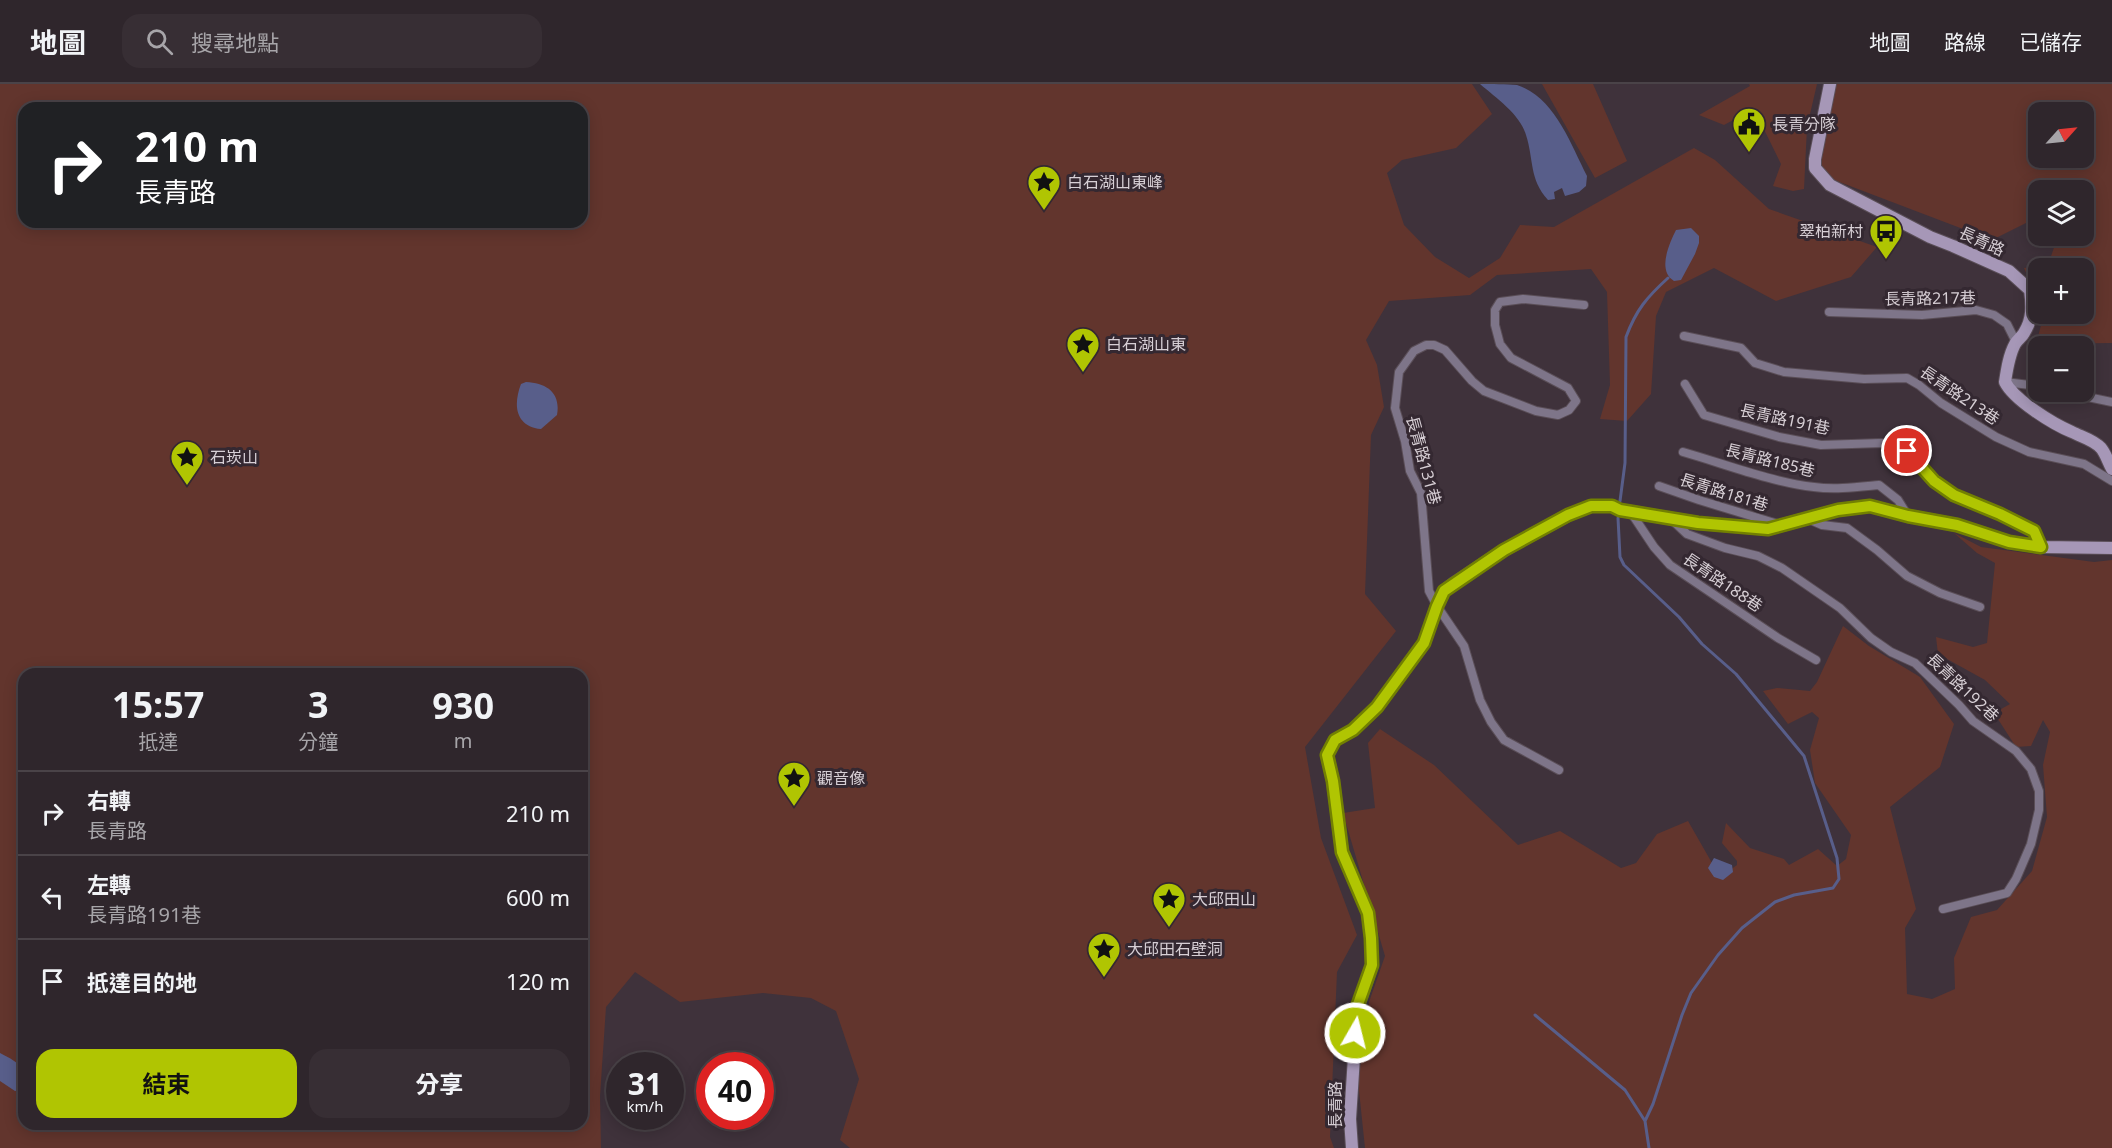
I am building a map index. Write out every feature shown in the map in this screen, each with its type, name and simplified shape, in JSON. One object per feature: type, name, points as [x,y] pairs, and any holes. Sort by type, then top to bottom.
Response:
[{"type":"street","name":"長青路","points":[[1830,84],[1815,159],[1815,168],[1821,177],[1830,185],[1872,208],[1930,237],[2009,271],[2030,290],[2031,318],[2011,353],[2005,382]]},
{"type":"street","name":"長青路131巷","points":[[1559,770],[1504,740],[1480,700],[1464,646],[1429,591],[1421,493],[1410,471],[1405,441],[1395,408],[1399,372],[1414,351],[1426,345],[1434,345],[1445,350],[1472,381],[1484,391],[1536,411],[1558,416],[1569,411],[1576,401],[1568,388],[1511,358],[1500,344],[1495,325],[1495,310],[1500,302],[1523,298],[1584,305]]},
{"type":"street","name":"長青路217巷","points":[[1829,312],[1922,315],[1976,310],[1994,315],[2007,324],[2016,342]]},
{"type":"street","name":"長青路213巷","points":[[1684,336],[1741,348],[1755,363],[1784,372],[1864,380],[1907,378],[1941,403],[1996,437],[2030,452],[2084,464],[2112,481]]},
{"type":"street","points":[[2005,382],[2028,385]]},
{"type":"street","points":[[2005,382],[2014,396],[2061,427],[2082,435],[2100,447],[2112,469]]},
{"type":"street","name":"長青路191巷","points":[[1685,384],[1704,415],[1821,446],[1882,443],[1907,451],[1934,481],[1954,495],[2034,531],[2041,547]]},
{"type":"street","points":[[2094,398],[2112,402]]},
{"type":"street","name":"長青路185巷","points":[[1683,452],[1814,488],[1879,485],[1898,500],[1908,516]]},
{"type":"street","name":"長青路181巷","points":[[1659,486],[1698,501],[1781,525]]},
{"type":"street","name":"長青路","points":[[1352,1148],[1350,1119],[1356,1010],[1372,965],[1371,938],[1368,913],[1342,852],[1333,781],[1327,755],[1335,740],[1353,730],[1377,707],[1424,643],[1444,591],[1454,583],[1504,550],[1568,515],[1591,506],[1612,506],[1670,518],[1739,528],[1768,529],[1863,505],[1957,525],[2009,542],[2041,547],[2112,548]]},
{"type":"street","name":"長青路188巷","points":[[1630,511],[1654,547],[1670,565],[1768,631],[1816,660]]},
{"type":"street","name":"長青路192巷","points":[[1670,518],[1687,534],[1725,548],[1758,556],[1782,568],[1840,608],[1884,648],[1915,663],[1973,721],[2016,751],[2031,769],[2038,791],[2039,810],[2031,844],[2016,879],[2007,893],[1943,909]]},
{"type":"street","points":[[1806,518],[1822,525],[1847,528],[1907,576],[1940,592],[1980,607]]},
{"type":"shaded area","points":[[0,84],[1472,84],[1492,114],[1456,148],[1402,160],[1387,173],[1404,225],[1435,257],[1469,278],[1500,258],[1520,225],[1554,227],[1694,148],[1715,160],[1769,209],[1877,247],[1851,277],[1776,301],[1714,268],[1666,292],[1656,316],[1651,394],[1627,421],[1600,419],[1610,385],[1607,292],[1591,269],[1497,275],[1470,295],[1389,301],[1366,340],[1377,365],[1384,407],[1371,435],[1365,594],[1396,631],[1305,747],[1321,838],[1357,935],[1337,972],[1330,1137],[1334,1148],[850,1148],[840,1140],[859,1079],[836,1011],[811,998],[763,993],[680,1002],[635,972],[606,1007],[600,1096],[601,1148],[0,1148]]},
{"type":"shaded area","points":[[1542,84],[1593,84],[1627,161],[1595,178]]},
{"type":"shaded area","points":[[1749,84],[1817,84],[1807,127],[1804,189],[1793,191],[1773,186],[1781,164],[1754,109],[1724,125],[1699,115],[1750,86]]},
{"type":"shaded area","points":[[1835,84],[2112,84],[2112,343],[2094,343],[2094,336],[2038,336],[2041,324],[2094,324],[2094,258],[2050,258],[2055,246],[2094,246],[2094,180],[2028,180],[2028,222],[1988,242],[1963,229],[1829,178],[1819,166]]},
{"type":"shaded area","points":[[1954,533],[1981,547],[2094,562],[2112,560],[2112,1148],[1365,1148],[1358,1081],[1369,1002],[1385,956],[1343,813],[1375,808],[1368,743],[1380,729],[1434,765],[1518,845],[1560,831],[1621,868],[1636,863],[1657,834],[1688,821],[1720,877],[1737,865],[1737,861],[1722,843],[1726,823],[1750,848],[1784,859],[1789,865],[1818,849],[1837,866],[1846,859],[1851,835],[1815,783],[1810,750],[1819,718],[1812,712],[1788,724],[1763,691],[1777,688],[1810,691],[1817,682],[1843,626],[1869,646],[1920,677],[1954,724],[1940,767],[1890,807],[1916,909],[1905,928],[1907,994],[1932,999],[1955,989],[1954,958],[1971,917],[1997,910],[2032,871],[2047,817],[2043,765],[2050,732],[2043,720],[2031,746],[2016,747],[1994,713],[2010,704],[1985,680],[1938,654],[1936,637],[1973,647],[1987,643],[1995,563],[1977,553]]},
{"type":"water","points":[[1480,84],[1517,85],[1542,100],[1567,136],[1587,176],[1586,186],[1579,192],[1565,196],[1562,188],[1554,192],[1555,199],[1548,200],[1535,177],[1526,135],[1519,120]]},
{"type":"water","points":[[1691,228],[1699,236],[1699,243],[1681,280],[1674,281],[1666,271],[1668,250],[1676,230]]},
{"type":"water","points":[[526,382],[546,387],[557,401],[557,415],[541,429],[526,424],[518,413],[518,392],[521,384]]},
{"type":"water","points":[[1714,858],[1732,865],[1733,872],[1723,880],[1714,877],[1708,868]]},
{"type":"water","points":[[0,1053],[18,1064],[18,1090],[15,1091],[0,1081]]},
{"type":"waterway","points":[[1620,501],[1625,463],[1626,337],[1643,304],[1668,278]]},
{"type":"waterway","points":[[1618,518],[1620,557],[1624,565],[1679,617],[1702,644],[1736,674],[1804,756],[1837,858],[1839,879],[1833,888],[1794,895],[1775,902],[1742,928],[1718,955],[1691,993],[1645,1121],[1649,1148]]},
{"type":"waterway","points":[[1535,1015],[1625,1090],[1645,1121]]},
{"type":"place","name":"長青分隊","points":[[1749,153]]},
{"type":"place","name":"白石湖山東峰","points":[[1044,211]]},
{"type":"place","name":"翠柏新村","points":[[1886,260]]},
{"type":"place","name":"白石湖山東","points":[[1083,373]]},
{"type":"place","name":"石崁山","points":[[187,486]]},
{"type":"place","name":"觀音像","points":[[794,807]]},
{"type":"place","name":"大邱田山","points":[[1169,928]]},
{"type":"place","name":"大邱田石壁洞","points":[[1104,978]]},
{"type":"route","points":[[1355,1033],[1356,1010],[1372,965],[1371,938],[1368,913],[1342,852],[1333,781],[1327,755],[1335,740],[1353,730],[1377,707],[1424,643],[1444,591],[1504,550],[1568,515],[1591,506],[1612,506],[1620,510],[1698,523],[1768,529],[1863,505],[1957,525],[2009,542],[2041,547],[2034,531],[1954,495],[1934,481],[1907,451]]}]
